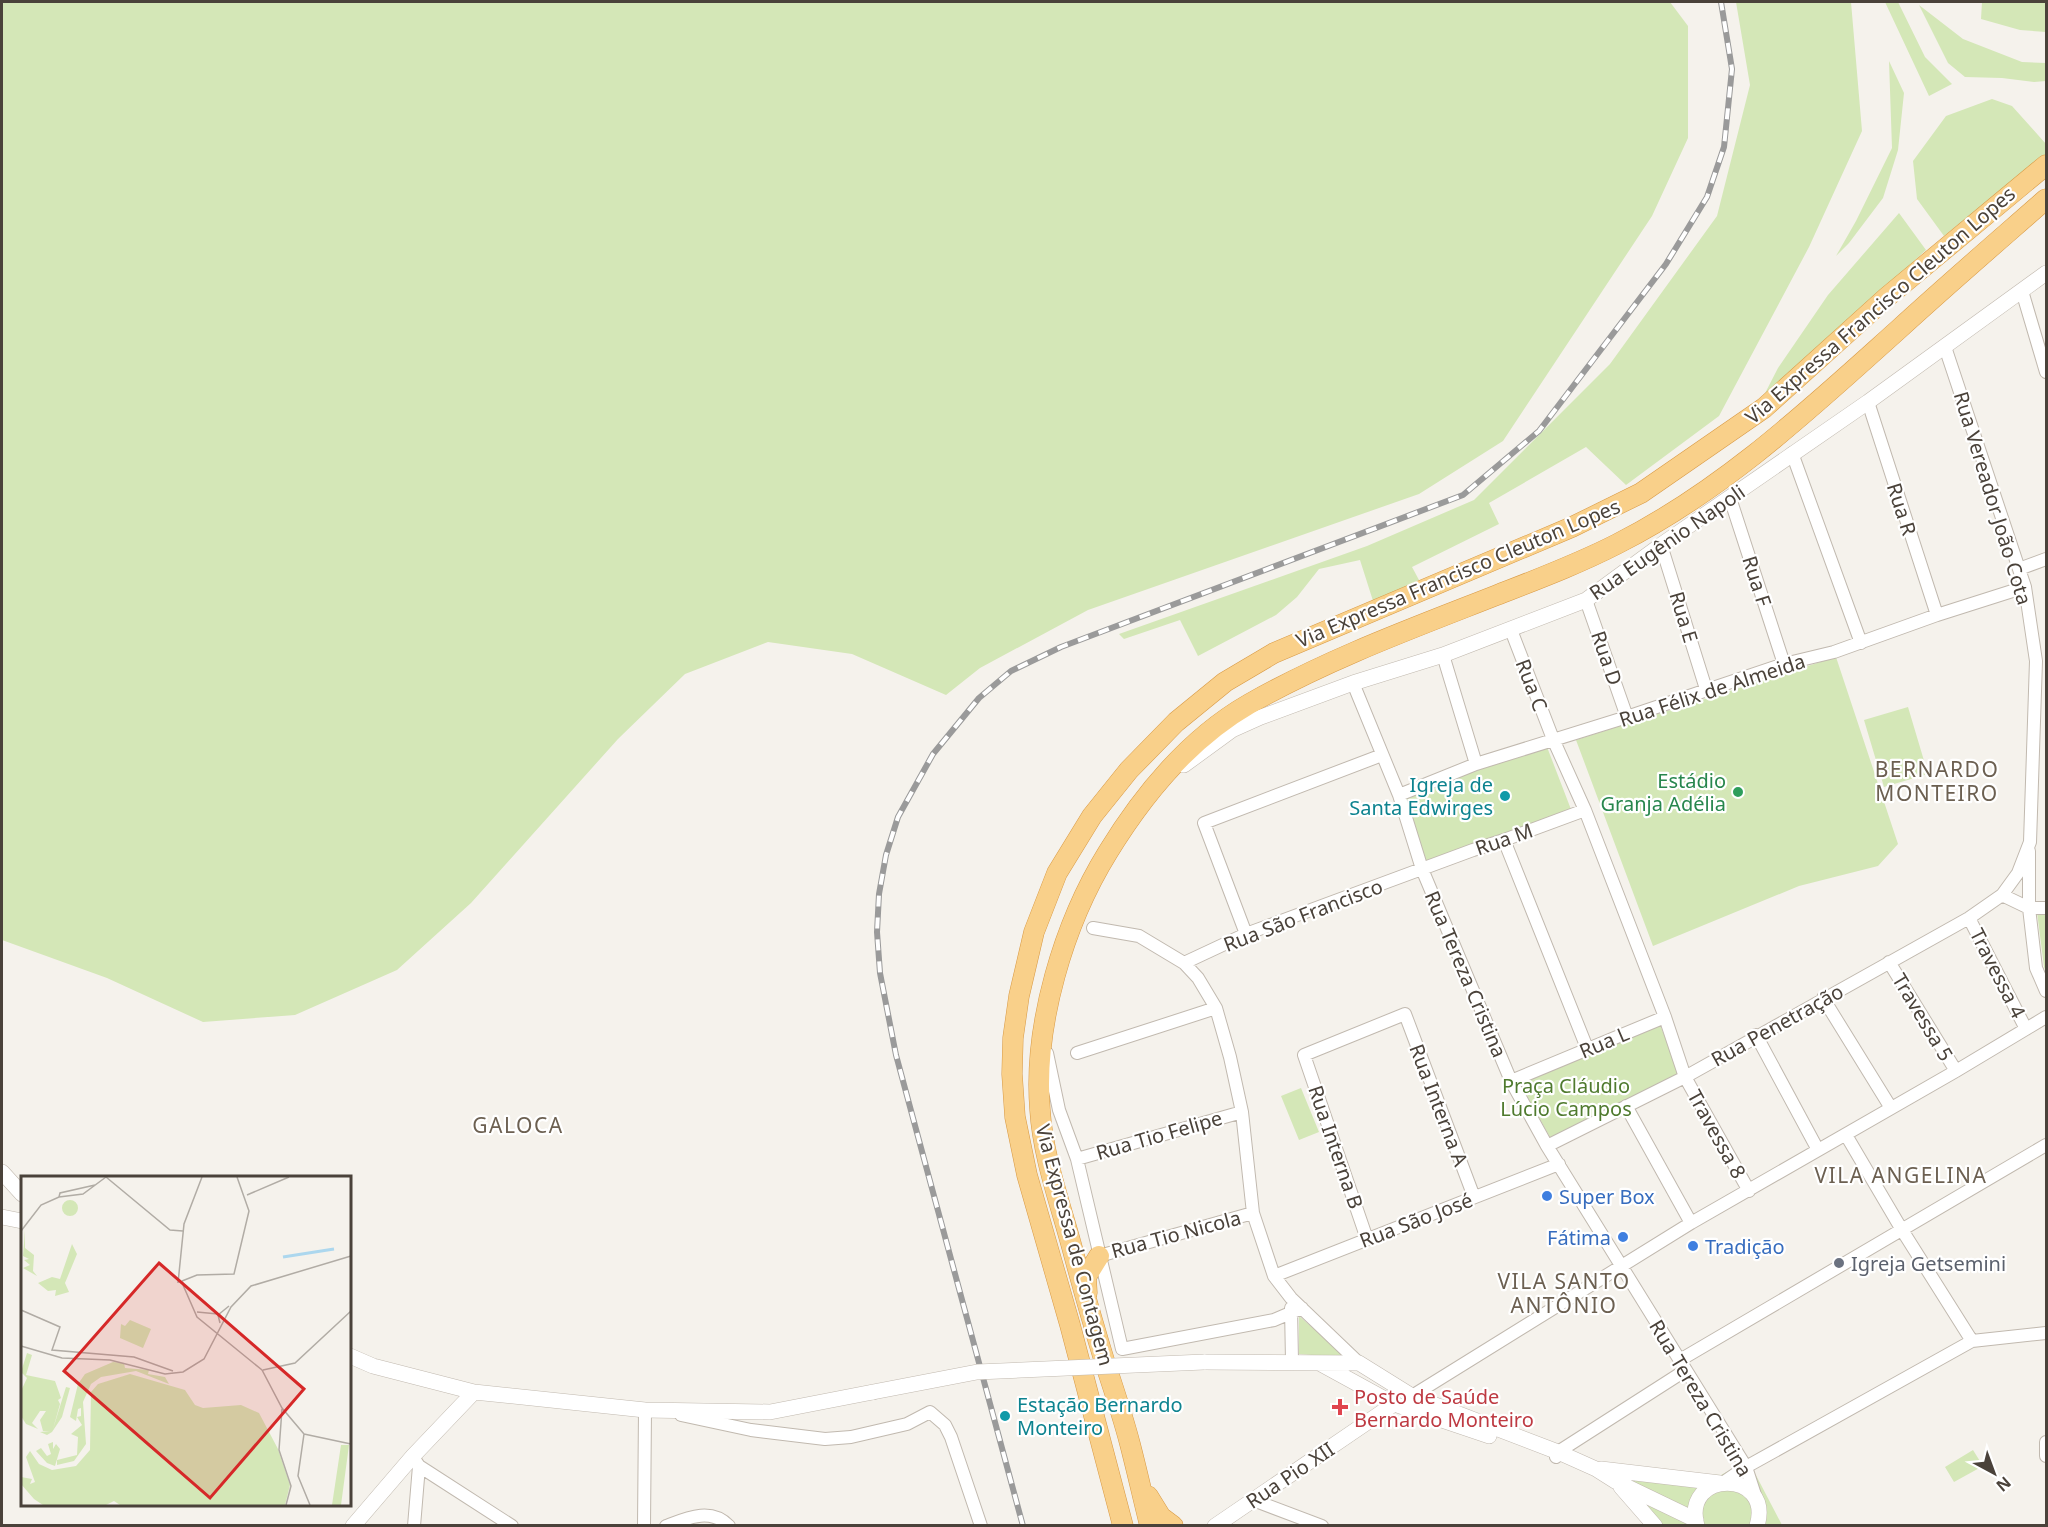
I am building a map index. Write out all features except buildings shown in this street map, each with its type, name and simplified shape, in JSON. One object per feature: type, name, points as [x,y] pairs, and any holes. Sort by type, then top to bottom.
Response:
[{"type":"highway","name":"Via Expressa Francisco Cleuton Lopes","points":[[1013,1038],[1019,996],[1034,932],[1057,873],[1092,816],[1128,770],[1176,722],[1225,682],[1274,653],[1572,527],[1641,493],[1764,408],[1887,297],[2046,165]]},
{"type":"highway","name":"Via Expressa Francisco Cleuton Lopes","points":[[1044,1032],[1052,987],[1066,939],[1086,890],[1119,834],[1154,787],[1202,738],[1242,708],[1290,681],[1382,640],[1563,569],[1673,513],[1729,475],[1818,402],[2046,199]]},
{"type":"highway","name":"Via Expressa de Contagem","points":[[1044,1032],[1039,1071],[1040,1112],[1049,1165],[1088,1308],[1130,1442],[1150,1526]]},
{"type":"highway","name":"Via Expressa de Contagem","points":[[1013,1038],[1015,1117],[1027,1175],[1123,1526]]},
{"type":"highway","points":[[1088,1308],[1086,1277],[1098,1256]]},
{"type":"highway","points":[[1137,1477],[1161,1517],[1173,1526]]},
{"type":"street","name":"Rua Eugênio Napoli","points":[[1154,787],[1232,730],[1353,683],[1443,655],[1586,600],[1792,453],[1868,402],[2046,273]]},
{"type":"street","points":[[2022,291],[2046,372]]},
{"type":"street","name":"Rua Vereador João Cota","points":[[1945,347],[2025,587],[2041,662],[2030,842],[2018,873],[2002,895]]},
{"type":"street","name":"Rua R","points":[[1868,402],[1937,615]]},
{"type":"street","points":[[1792,453],[1861,642]]},
{"type":"street","name":"Rua F","points":[[1730,498],[1784,664]]},
{"type":"street","name":"Rua E","points":[[1661,545],[1706,689]]},
{"type":"street","points":[[2019,569],[2046,559]]},
{"type":"street","name":"Rua Félix de Almeida","points":[[1399,795],[1476,764],[1627,717],[1784,664],[1834,652],[1937,615],[2025,587]]},
{"type":"street","name":"Rua D","points":[[1586,600],[1627,717]]},
{"type":"street","name":"Rua C","points":[[1511,630],[1553,740],[1586,810]]},
{"type":"street","points":[[1443,655],[1476,764]]},
{"type":"street","name":"Rua Tereza Cristina","points":[[1353,683],[1399,795],[1422,869],[1511,1082],[1547,1146],[1746,1467],[1757,1501]]},
{"type":"street","points":[[1246,934],[1204,823],[1382,755]]},
{"type":"street","name":"Rua M","points":[[1422,869],[1586,810]]},
{"type":"street","name":"Travessa 8","points":[[1586,810],[1665,1017],[1685,1077],[1749,1191]]},
{"type":"street","points":[[1504,840],[1587,1048]]},
{"type":"street","points":[[2030,842],[2029,908],[2036,968],[2046,991]]},
{"type":"street","name":"Rua São Francisco","points":[[1184,963],[1246,934],[1422,869]]},
{"type":"street","points":[[2002,895],[2029,908],[2046,908]]},
{"type":"street","name":"Rua Penetração","points":[[1547,1146],[1685,1077],[1756,1035],[1969,918],[2002,895]]},
{"type":"street","name":"Travessa 4","points":[[1969,918],[2026,1029]]},
{"type":"street","points":[[1093,928],[1139,936],[1184,963],[1198,978],[1216,1008],[1242,1112],[1253,1213],[1274,1276],[1291,1298],[1296,1311],[1292,1361]]},
{"type":"street","name":"Travessa 5","points":[[1889,962],[1956,1071]]},
{"type":"street","points":[[1823,998],[1891,1108]]},
{"type":"street","points":[[1077,1053],[1216,1008]]},
{"type":"street","name":"Rua Interna B","points":[[1367,1239],[1304,1055],[1405,1014]]},
{"type":"street","name":"Rua Interna A","points":[[1405,1014],[1474,1197]]},
{"type":"street","name":"Rua L","points":[[1511,1082],[1665,1017]]},
{"type":"street","points":[[1412,1396],[1691,1223],[2046,1017]]},
{"type":"street","points":[[1044,1032],[1059,1110],[1077,1159],[1098,1256],[1122,1349],[1274,1320],[1296,1311]]},
{"type":"street","points":[[1756,1035],[1818,1150]]},
{"type":"street","points":[[1626,1106],[1691,1223]]},
{"type":"street","name":"Rua Tio Felipe","points":[[1077,1159],[1242,1112]]},
{"type":"street","points":[[1846,1135],[1972,1341]]},
{"type":"street","points":[[1556,1455],[1683,1365],[1902,1230],[2046,1145]]},
{"type":"street","name":"Rua São José","points":[[1274,1276],[1559,1164]]},
{"type":"street","points":[[2,1172],[21,1193]]},
{"type":"street","name":"Rua Tio Nicola","points":[[1098,1256],[1253,1213]]},
{"type":"street","points":[[2,1217],[21,1221]]},
{"type":"street","points":[[1296,1311],[1359,1363],[1412,1396],[1556,1455]]},
{"type":"street","points":[[1596,1469],[1696,1524],[1696,1505],[1707,1489],[1722,1483],[1746,1467],[1972,1341],[2046,1333]]},
{"type":"street","points":[[351,1356],[373,1366],[474,1392],[645,1410],[770,1412],[978,1372],[1204,1362],[1359,1363]]},
{"type":"street","points":[[1319,1363],[1394,1404],[1596,1469],[1722,1483],[1734,1482],[1750,1491],[1773,1526]]},
{"type":"street","points":[[353,1526],[416,1461],[474,1392]]},
{"type":"street","name":"Rua Pio XII","points":[[1215,1526],[1394,1404]]},
{"type":"street","points":[[644,1526],[645,1410]]},
{"type":"street","points":[[662,1411],[751,1430],[825,1439],[851,1437],[907,1424],[930,1412],[945,1425],[951,1437],[981,1526]]},
{"type":"street","points":[[2046,1442],[2046,1456]]},
{"type":"street","points":[[414,1526],[416,1461]]},
{"type":"street","points":[[416,1461],[512,1526]]},
{"type":"street","points":[[1615,1481],[1655,1526]]},
{"type":"street","points":[[1253,1500],[1322,1526]]},
{"type":"street","points":[[1757,1501],[1760,1513],[1757,1526]]},
{"type":"street","points":[[666,1526],[691,1516],[709,1515],[726,1522],[729,1526]]},
{"type":"green space","points":[[2,2],[1670,2],[1688,26],[1688,138],[1652,216],[1503,441],[1419,494],[1088,610],[980,668],[946,695],[852,654],[768,642],[685,674],[618,739],[471,903],[397,970],[295,1015],[203,1022],[107,978],[2,940]]},
{"type":"green space","points":[[1736,2],[1851,2],[1862,131],[1809,247],[1719,416],[1626,485],[1586,447],[1489,503],[1499,524],[1412,567],[1419,580],[1374,604],[1360,560],[1319,569],[1297,597],[1276,615],[1198,656],[1180,620],[1124,639],[1119,634],[1367,546],[1474,500],[1610,364],[1717,216],[1750,85]]},
{"type":"green space","points":[[1885,2],[1898,2],[1925,57],[1952,84],[1929,96]]},
{"type":"green space","points":[[1982,2],[2046,2],[2046,32],[2020,30],[1981,19]]},
{"type":"green space","points":[[1919,5],[1963,39],[2022,62],[2046,63],[2046,81],[1965,77],[1948,63]]},
{"type":"green space","points":[[1889,61],[1904,93],[1898,150],[1883,198],[1849,243],[1836,256],[1892,148]]},
{"type":"green space","points":[[1992,99],[2012,106],[2046,144],[2046,154],[1944,236],[1917,199],[1913,161],[1946,116]]},
{"type":"green space","points":[[1899,213],[1926,250],[1760,403],[1778,368],[1828,295]]},
{"type":"green space","name":"Estádio Granja Adélia","points":[[1836,657],[1898,844],[1878,866],[1799,886],[1653,946],[1576,740]]},
{"type":"green space","points":[[1908,707],[1928,774],[1884,787],[1864,720]]},
{"type":"green space","points":[[1547,747],[1572,812],[1419,863],[1400,807],[1410,793]]},
{"type":"green space","points":[[2037,912],[2046,913],[2046,972],[2044,967]]},
{"type":"green space","name":"Praça Cláudio Lúcio Campos","points":[[1659,1022],[1679,1073],[1551,1139],[1519,1082]]},
{"type":"green space","points":[[1301,1088],[1319,1132],[1299,1140],[1281,1096]]},
{"type":"green space","points":[[1299,1316],[1348,1358],[1299,1354]]},
{"type":"green space","points":[[1973,1450],[1983,1466],[1954,1482],[1945,1467]]},
{"type":"green space","points":[[1748,1460],[1782,1525],[1657,1525],[1598,1467],[1721,1475]]},
{"type":"railway","points":[[1023,1526],[896,1055],[880,973],[877,932],[879,894],[886,855],[898,817],[933,754],[979,698],[1011,671],[1061,647],[1463,495],[1539,431],[1666,264],[1707,197],[1724,147],[1732,69],[1721,2]]},
{"type":"place","name":"Estádio Granja Adélia","points":[[1738,792]]},
{"type":"place","name":"Igreja de Santa Edwirges","points":[[1505,796]]},
{"type":"place","name":"Super Box","points":[[1547,1196]]},
{"type":"place","name":"Fátima","points":[[1623,1237]]},
{"type":"place","name":"Tradição","points":[[1693,1246]]},
{"type":"place","name":"Igreja Getsemini","points":[[1839,1263]]},
{"type":"place","name":"Posto de Saúde Bernardo Monteiro","points":[[1340,1407]]},
{"type":"place","name":"Estação Bernardo Monteiro","points":[[1005,1416]]},
{"type":"district","name":"BERNARDO MONTEIRO","points":[[1937,781]]},
{"type":"district","name":"GALOCA","points":[[518,1125]]},
{"type":"district","name":"VILA ANGELINA","points":[[1901,1175]]},
{"type":"district","name":"VILA SANTO ANTÔNIO","points":[[1564,1293]]}]
